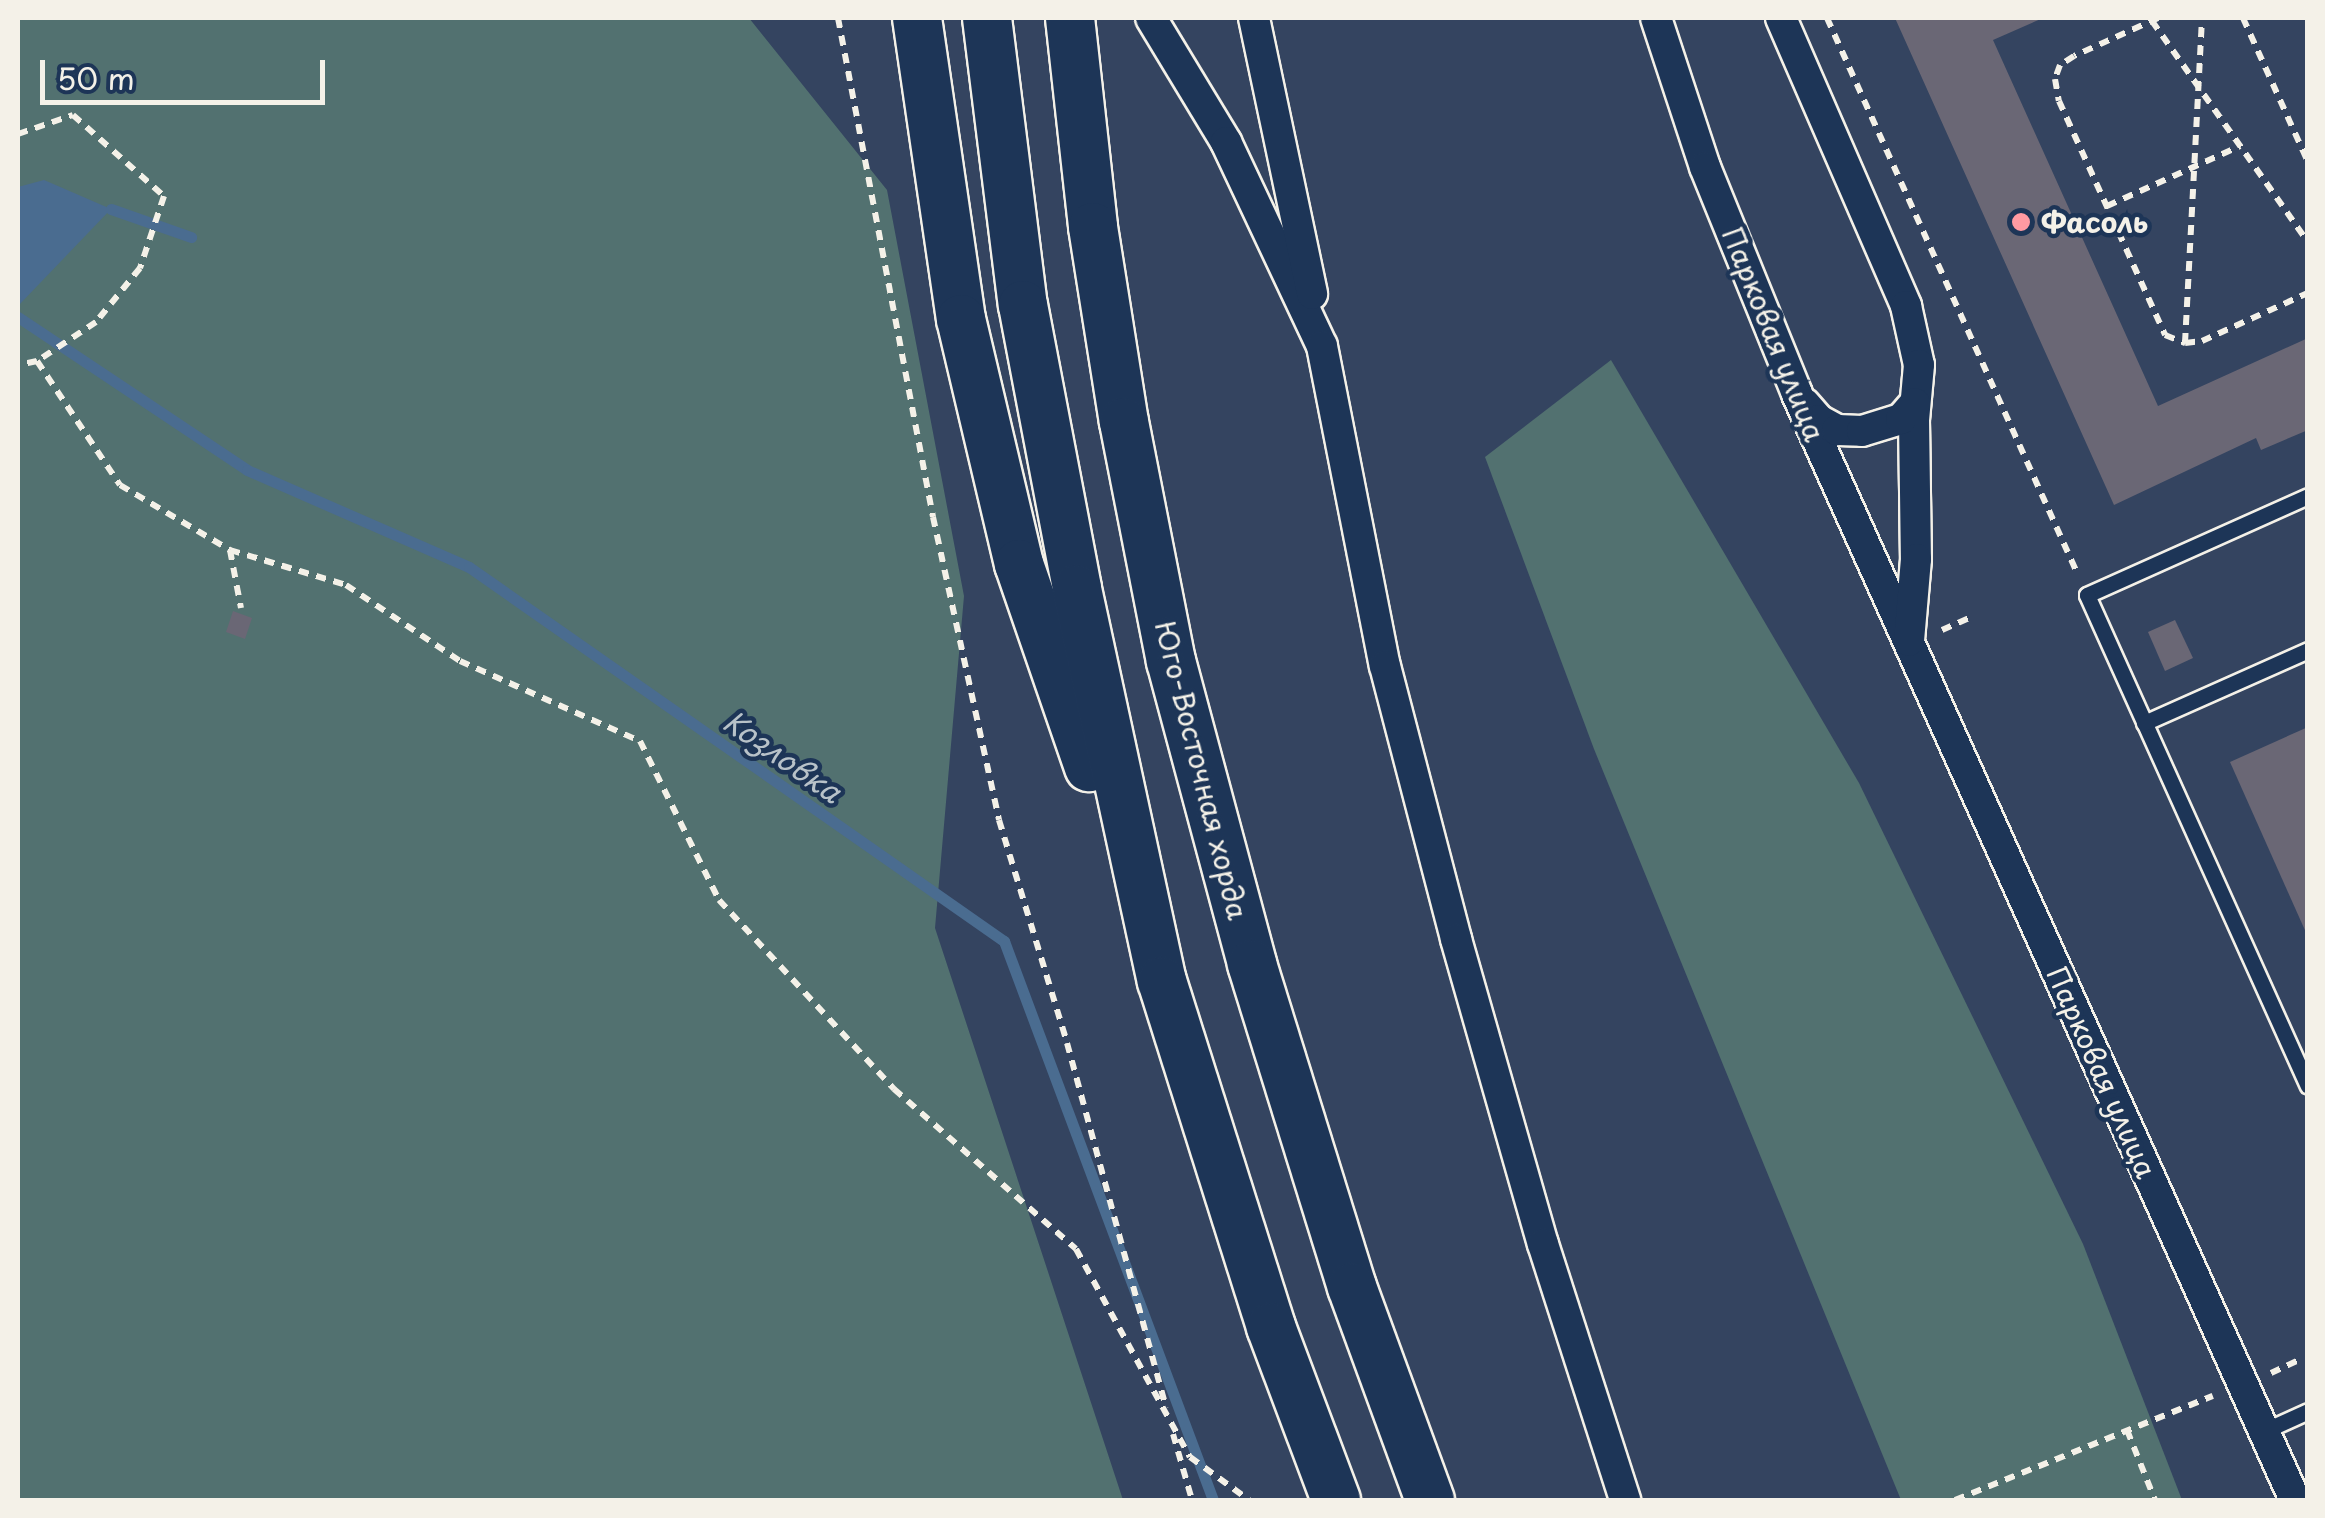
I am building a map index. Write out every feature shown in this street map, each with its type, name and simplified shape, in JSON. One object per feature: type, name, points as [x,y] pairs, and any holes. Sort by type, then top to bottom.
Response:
[{"type":"main road","points":[[917,18],[962,319],[1020,564],[1162,981],[1271,1326],[1336,1500]]},
{"type":"main road","points":[[987,18],[1024,305],[1077,589],[1162,981]]},
{"type":"main road","name":"Юго-Восточная хорда","points":[[1070,18],[1096,247],[1124,422],[1171,660],[1252,964],[1352,1287],[1430,1500]]},
{"type":"street","points":[[1151,18],[1226,142],[1322,346]]},
{"type":"street","points":[[1254,18],[1385,666],[1446,902],[1543,1244],[1625,1500]]},
{"type":"street","name":"Парковая улица","points":[[1656,18],[1706,167],[1797,394],[2294,1500]]},
{"type":"street","name":"Парковая улица","points":[[1781,18],[1906,306],[1918,364],[1916,559],[1909,644]]},
{"type":"street","points":[[1797,394],[1819,420],[1837,430],[1883,428],[1901,420],[1915,403]]},
{"type":"lane","points":[[2308,496],[2087,595],[2308,1086]]},
{"type":"lane","points":[[2144,723],[2308,650]]},
{"type":"lane","points":[[2264,1431],[2308,1411]]},
{"type":"path","points":[[838,18],[932,517],[999,820],[1067,1043],[1192,1500]]},
{"type":"path","points":[[1827,18],[2087,595]]},
{"type":"path","points":[[2185,343],[2202,18]]},
{"type":"path","points":[[2243,18],[2308,162]]},
{"type":"path","points":[[2308,242],[2155,19],[2060,66],[2055,79],[2060,100],[2165,334],[2185,343],[2202,341],[2308,293]]},
{"type":"path","points":[[18,134],[73,116],[164,196],[140,268],[96,322],[37,360],[18,365]]},
{"type":"path","points":[[2107,206],[2240,146]]},
{"type":"path","points":[[37,360],[120,485],[230,550],[346,585],[460,662],[640,741],[719,900],[894,1089],[1076,1249],[1190,1457],[1249,1500]]},
{"type":"path","points":[[230,550],[241,608]]},
{"type":"path","points":[[1955,1500],[2215,1396]]},
{"type":"path","points":[[2127,1430],[2155,1500]]},
{"type":"green space","points":[[18,18],[749,18],[887,190],[964,596],[935,928],[1123,1500],[18,1500]]},
{"type":"green space","points":[[1611,360],[1859,783],[2083,1244],[2182,1500],[1901,1500],[1594,749],[1485,457]]},
{"type":"water","points":[[44,180],[111,209],[18,306],[18,187]]},
{"type":"building","points":[[1895,18],[2043,18],[1993,40],[2158,406],[2308,338],[2308,430],[2261,450],[2256,438],[2114,505]]},
{"type":"building","points":[[233,611],[252,618],[245,639],[226,632]]},
{"type":"building","points":[[2175,620],[2193,658],[2165,671],[2148,632]]},
{"type":"building","points":[[2308,727],[2308,937],[2230,762]]},
{"type":"waterway","points":[[111,209],[191,237]]},
{"type":"waterway","name":"Козловка","points":[[18,317],[247,470],[469,567],[1004,941],[1213,1500]]},
{"type":"place","name":"Фасоль","points":[[2021,222]]}]
